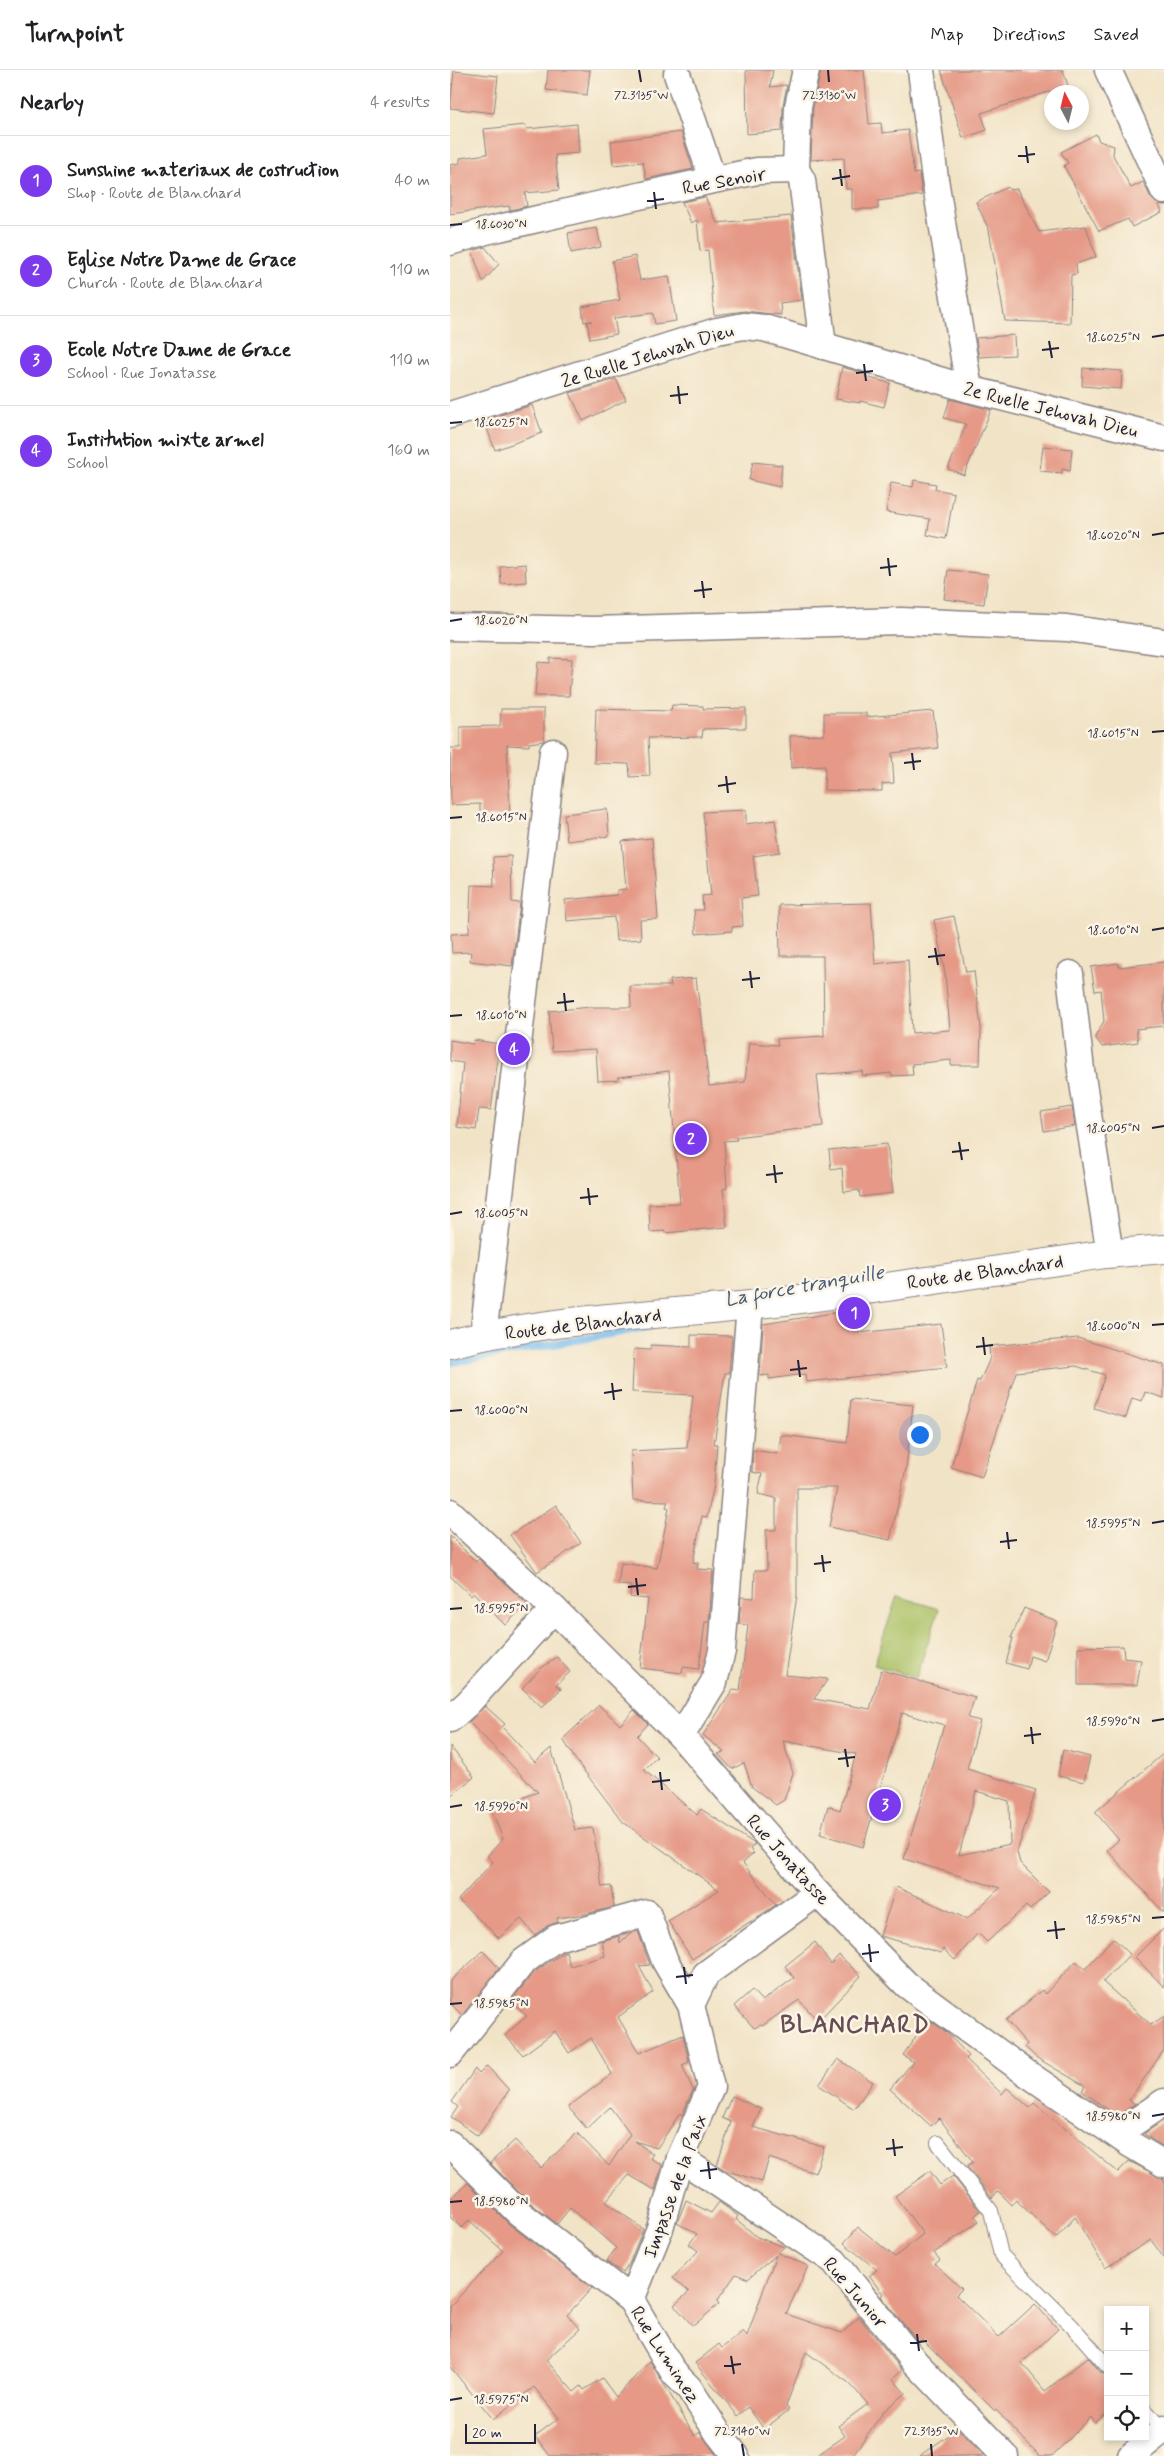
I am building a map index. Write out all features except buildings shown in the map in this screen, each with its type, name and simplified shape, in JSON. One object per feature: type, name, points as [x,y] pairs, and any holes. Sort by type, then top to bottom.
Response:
[{"type":"street","points":[[806,70],[798,106],[796,170],[802,180],[823,346]]},
{"type":"street","points":[[921,70],[934,179],[970,389]]},
{"type":"street","points":[[1108,70],[1164,191]]},
{"type":"street","points":[[677,74],[713,180]]},
{"type":"street","name":"Rue Senoir","points":[[450,242],[486,231],[583,208],[713,180],[757,171],[796,170]]},
{"type":"street","name":"2e Ruelle Jehovah Dieu","points":[[450,415],[717,331],[744,326],[764,328],[889,363],[970,389],[1164,438]]},
{"type":"street","points":[[450,627],[594,630],[901,621],[1067,628],[1164,642]]},
{"type":"street","points":[[482,1336],[553,752]]},
{"type":"street","points":[[1070,974],[1081,1070],[1110,1254]]},
{"type":"street","name":"Route de Blanchard","points":[[450,1344],[482,1336],[618,1316],[750,1305],[1110,1254],[1164,1249]]},
{"type":"street","points":[[681,1736],[714,1682],[722,1651],[728,1598],[736,1464],[750,1305]]},
{"type":"street","name":"Rue Jonatasse","points":[[450,1512],[554,1609],[681,1736],[817,1893],[907,1985],[1025,2072],[1164,2164]]},
{"type":"street","points":[[450,1719],[468,1703],[554,1609]]},
{"type":"street","points":[[691,2005],[706,1974],[817,1893]]},
{"type":"street","name":"Impasse de la Paix","points":[[450,2054],[523,1962],[556,1938],[647,1914],[665,1961],[691,2005],[711,2088],[680,2158],[660,2228],[631,2300]]},
{"type":"street","points":[[1117,2134],[1164,2102]]},
{"type":"street","points":[[450,2144],[518,2212],[631,2300]]},
{"type":"street","name":"Rue Junior","points":[[680,2158],[834,2261],[915,2362],[1005,2456]]},
{"type":"street","name":"Rue Luminez","points":[[631,2300],[674,2373],[689,2388],[718,2433],[736,2456]]},
{"type":"street","points":[[1131,2456],[1163,2429]]},
{"type":"lane","points":[[938,2143],[991,2211],[1001,2256],[1072,2326],[1104,2362]]},
{"type":"lane","points":[[1149,2414],[1163,2429]]},
{"type":"green space","points":[[897,1596],[939,1609],[916,1678],[874,1665]]},
{"type":"waterway","name":"La force tranquille","points":[[450,1363],[651,1327]]},
{"type":"place","name":"Institution mixte armel","points":[[514,1049]]},
{"type":"place","name":"Eglise Notre Dame de Grace","points":[[691,1139]]},
{"type":"place","name":"Sunshine materiaux de costruction","points":[[854,1313]]},
{"type":"place","name":"Ecole Notre Dame de Grace","points":[[885,1805]]},
{"type":"district","name":"BLANCHARD","points":[[855,2024]]}]
